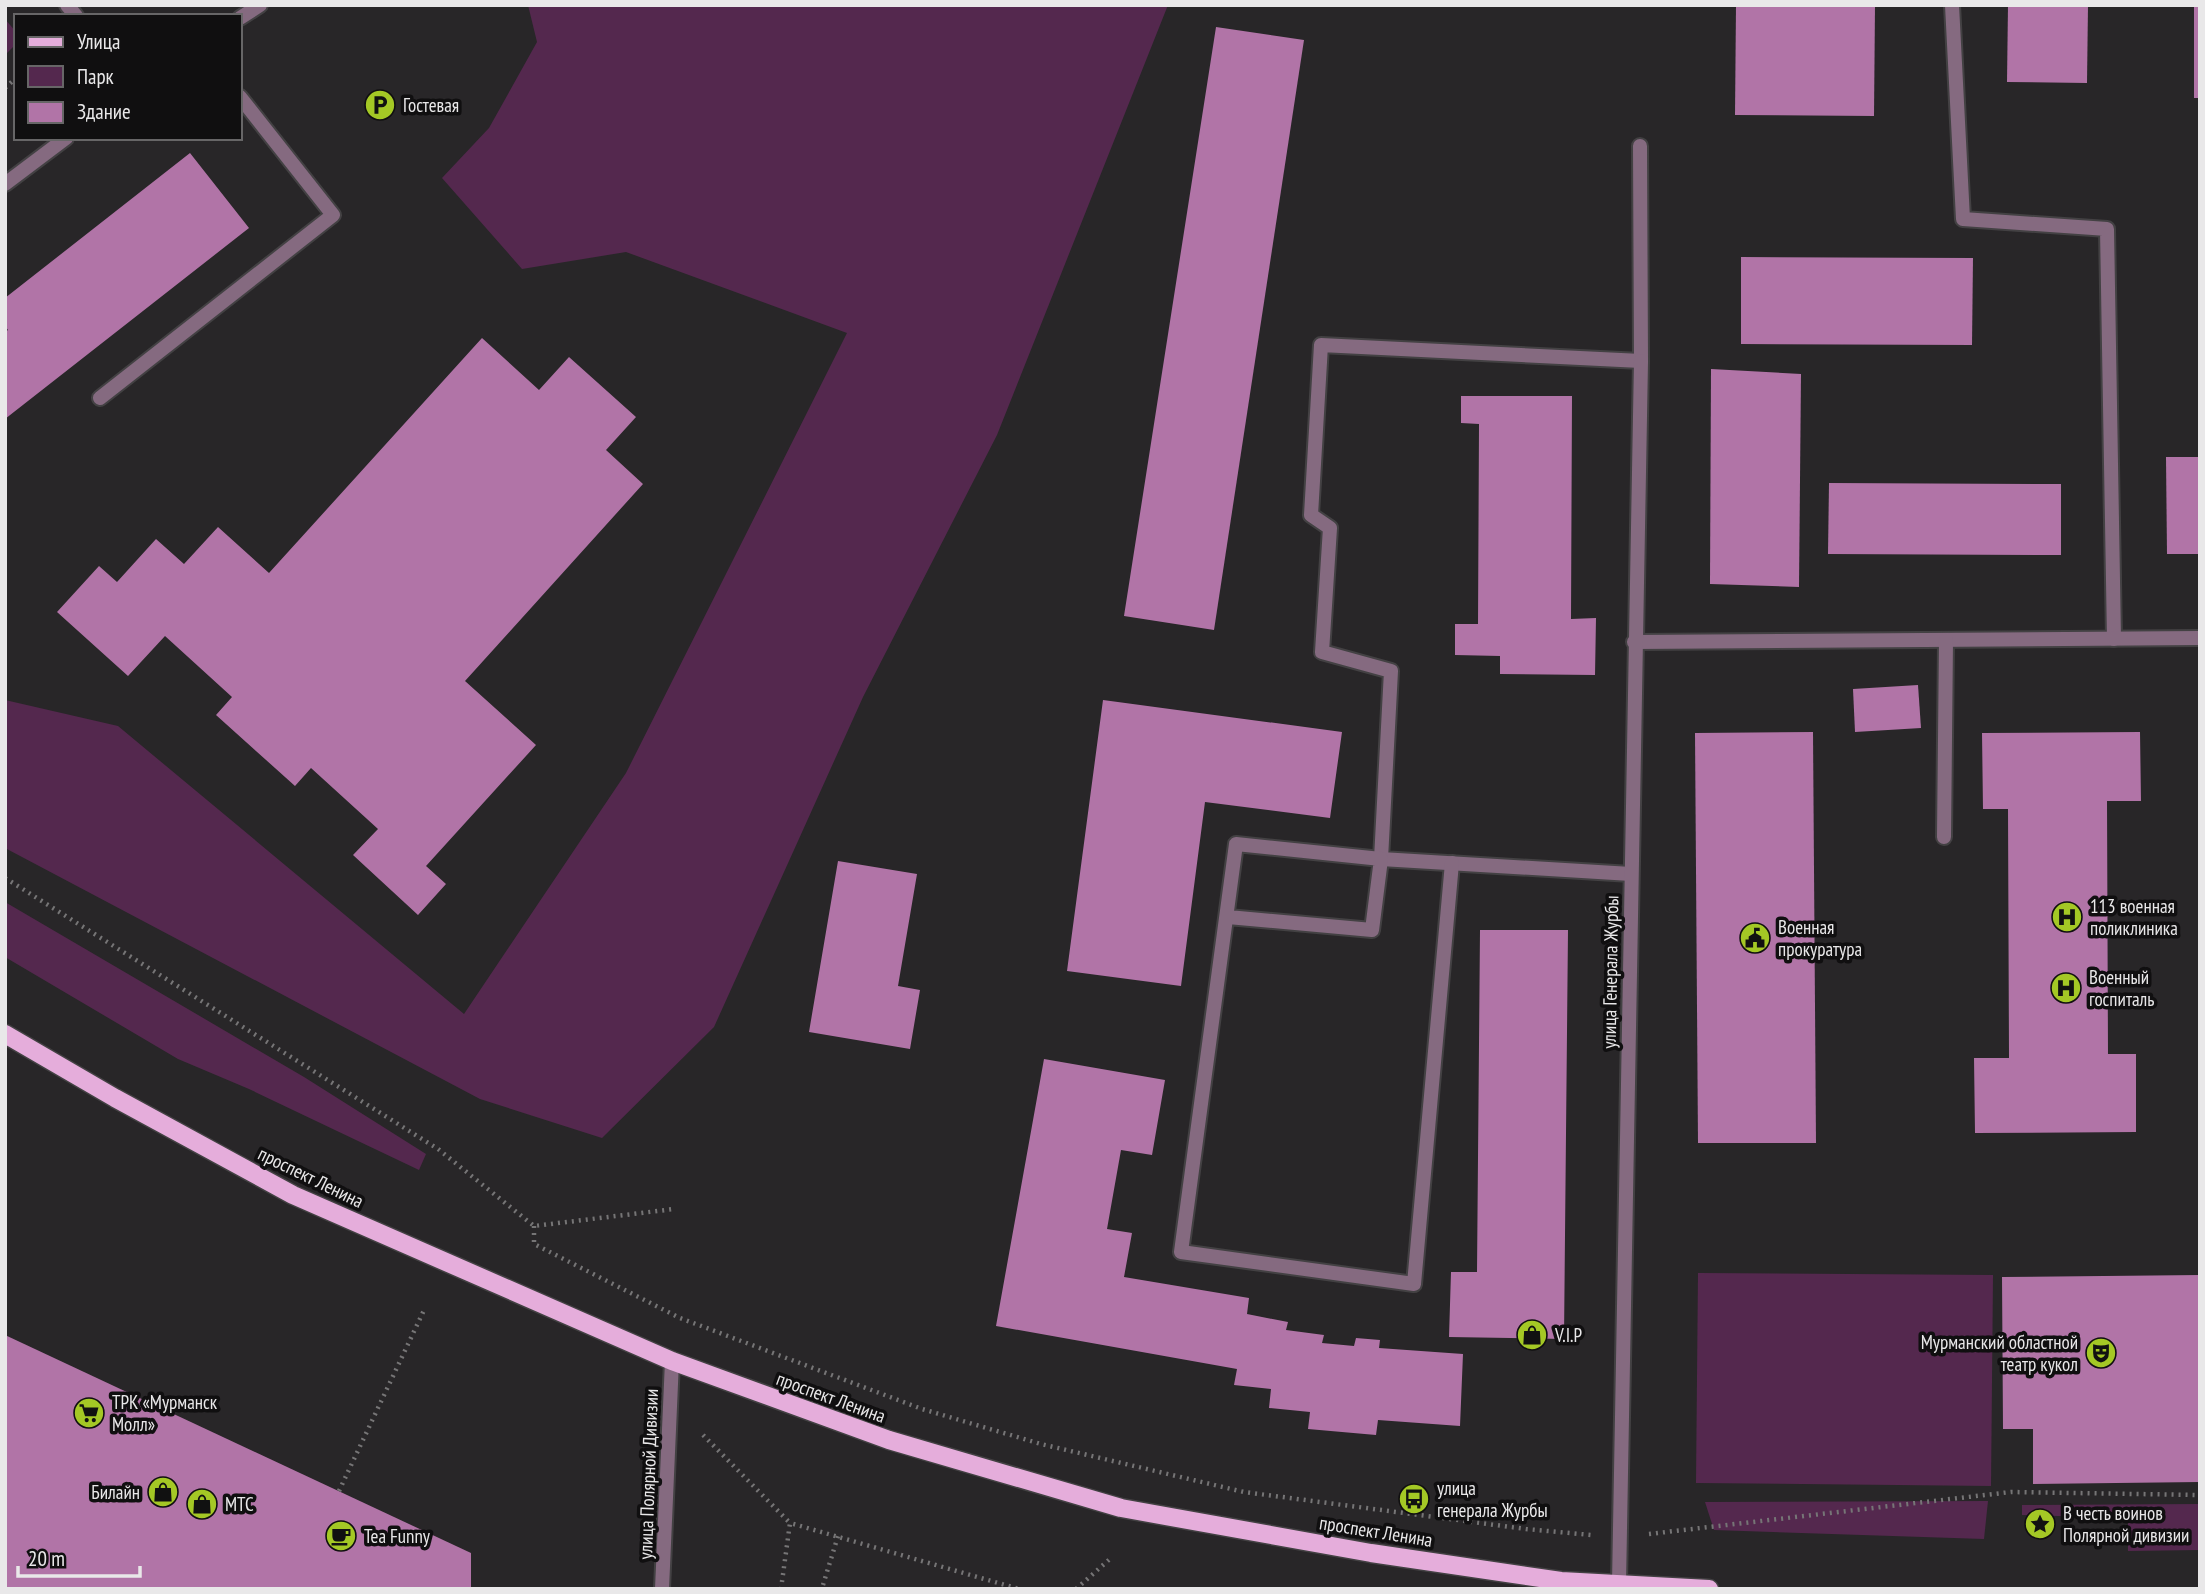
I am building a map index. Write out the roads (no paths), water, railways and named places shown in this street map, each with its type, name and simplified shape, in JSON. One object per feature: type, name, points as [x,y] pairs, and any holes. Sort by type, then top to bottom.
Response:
[{"type":"main road","name":"проспект Ленина","points":[[5,1034],[114,1098],[293,1195],[672,1361],[889,1440],[1121,1508],[1371,1553],[1561,1581],[1619,1587],[1709,1589]]},
{"type":"street","points":[[242,17],[260,5]]},
{"type":"street","points":[[1952,5],[1963,219],[2107,229],[2114,639]]},
{"type":"street","points":[[100,398],[332,215],[242,100]]},
{"type":"street","points":[[5,184],[62,140]]},
{"type":"street","name":"улица Генерала Журбы","points":[[1619,1587],[1641,361],[1640,146]]},
{"type":"street","points":[[1228,917],[1372,930],[1381,859],[1391,671],[1322,652],[1330,528],[1311,515],[1321,345],[1641,361]]},
{"type":"street","points":[[1634,642],[2200,638]]},
{"type":"street","points":[[1944,837],[1946,640]]},
{"type":"street","points":[[1452,863],[1414,1284],[1181,1252],[1236,844],[1381,859],[1452,863],[1631,874]]},
{"type":"street","name":"улица Полярной Дивизии","points":[[663,1589],[672,1361]]},
{"type":"place","name":"Гостевая","points":[[380,105]]},
{"type":"place","name":"113 военная поликлиника","points":[[2067,917]]},
{"type":"place","name":"Военная прокуратура","points":[[1755,938]]},
{"type":"place","name":"Военный госпиталь","points":[[2066,988]]},
{"type":"place","name":"V.I.P","points":[[1532,1335]]},
{"type":"place","name":"Мурманский областной театр кукол","points":[[2101,1353]]},
{"type":"place","name":"ТРК «Мурманск Молл»","points":[[89,1413]]},
{"type":"place","name":"Билайн","points":[[163,1492]]},
{"type":"place","name":"улица генерала Журбы","points":[[1414,1499]]},
{"type":"place","name":"МТС","points":[[202,1504]]},
{"type":"place","name":"В честь воинов Полярной дивизии","points":[[2040,1524]]},
{"type":"place","name":"Tea Funny","points":[[341,1536]]}]
